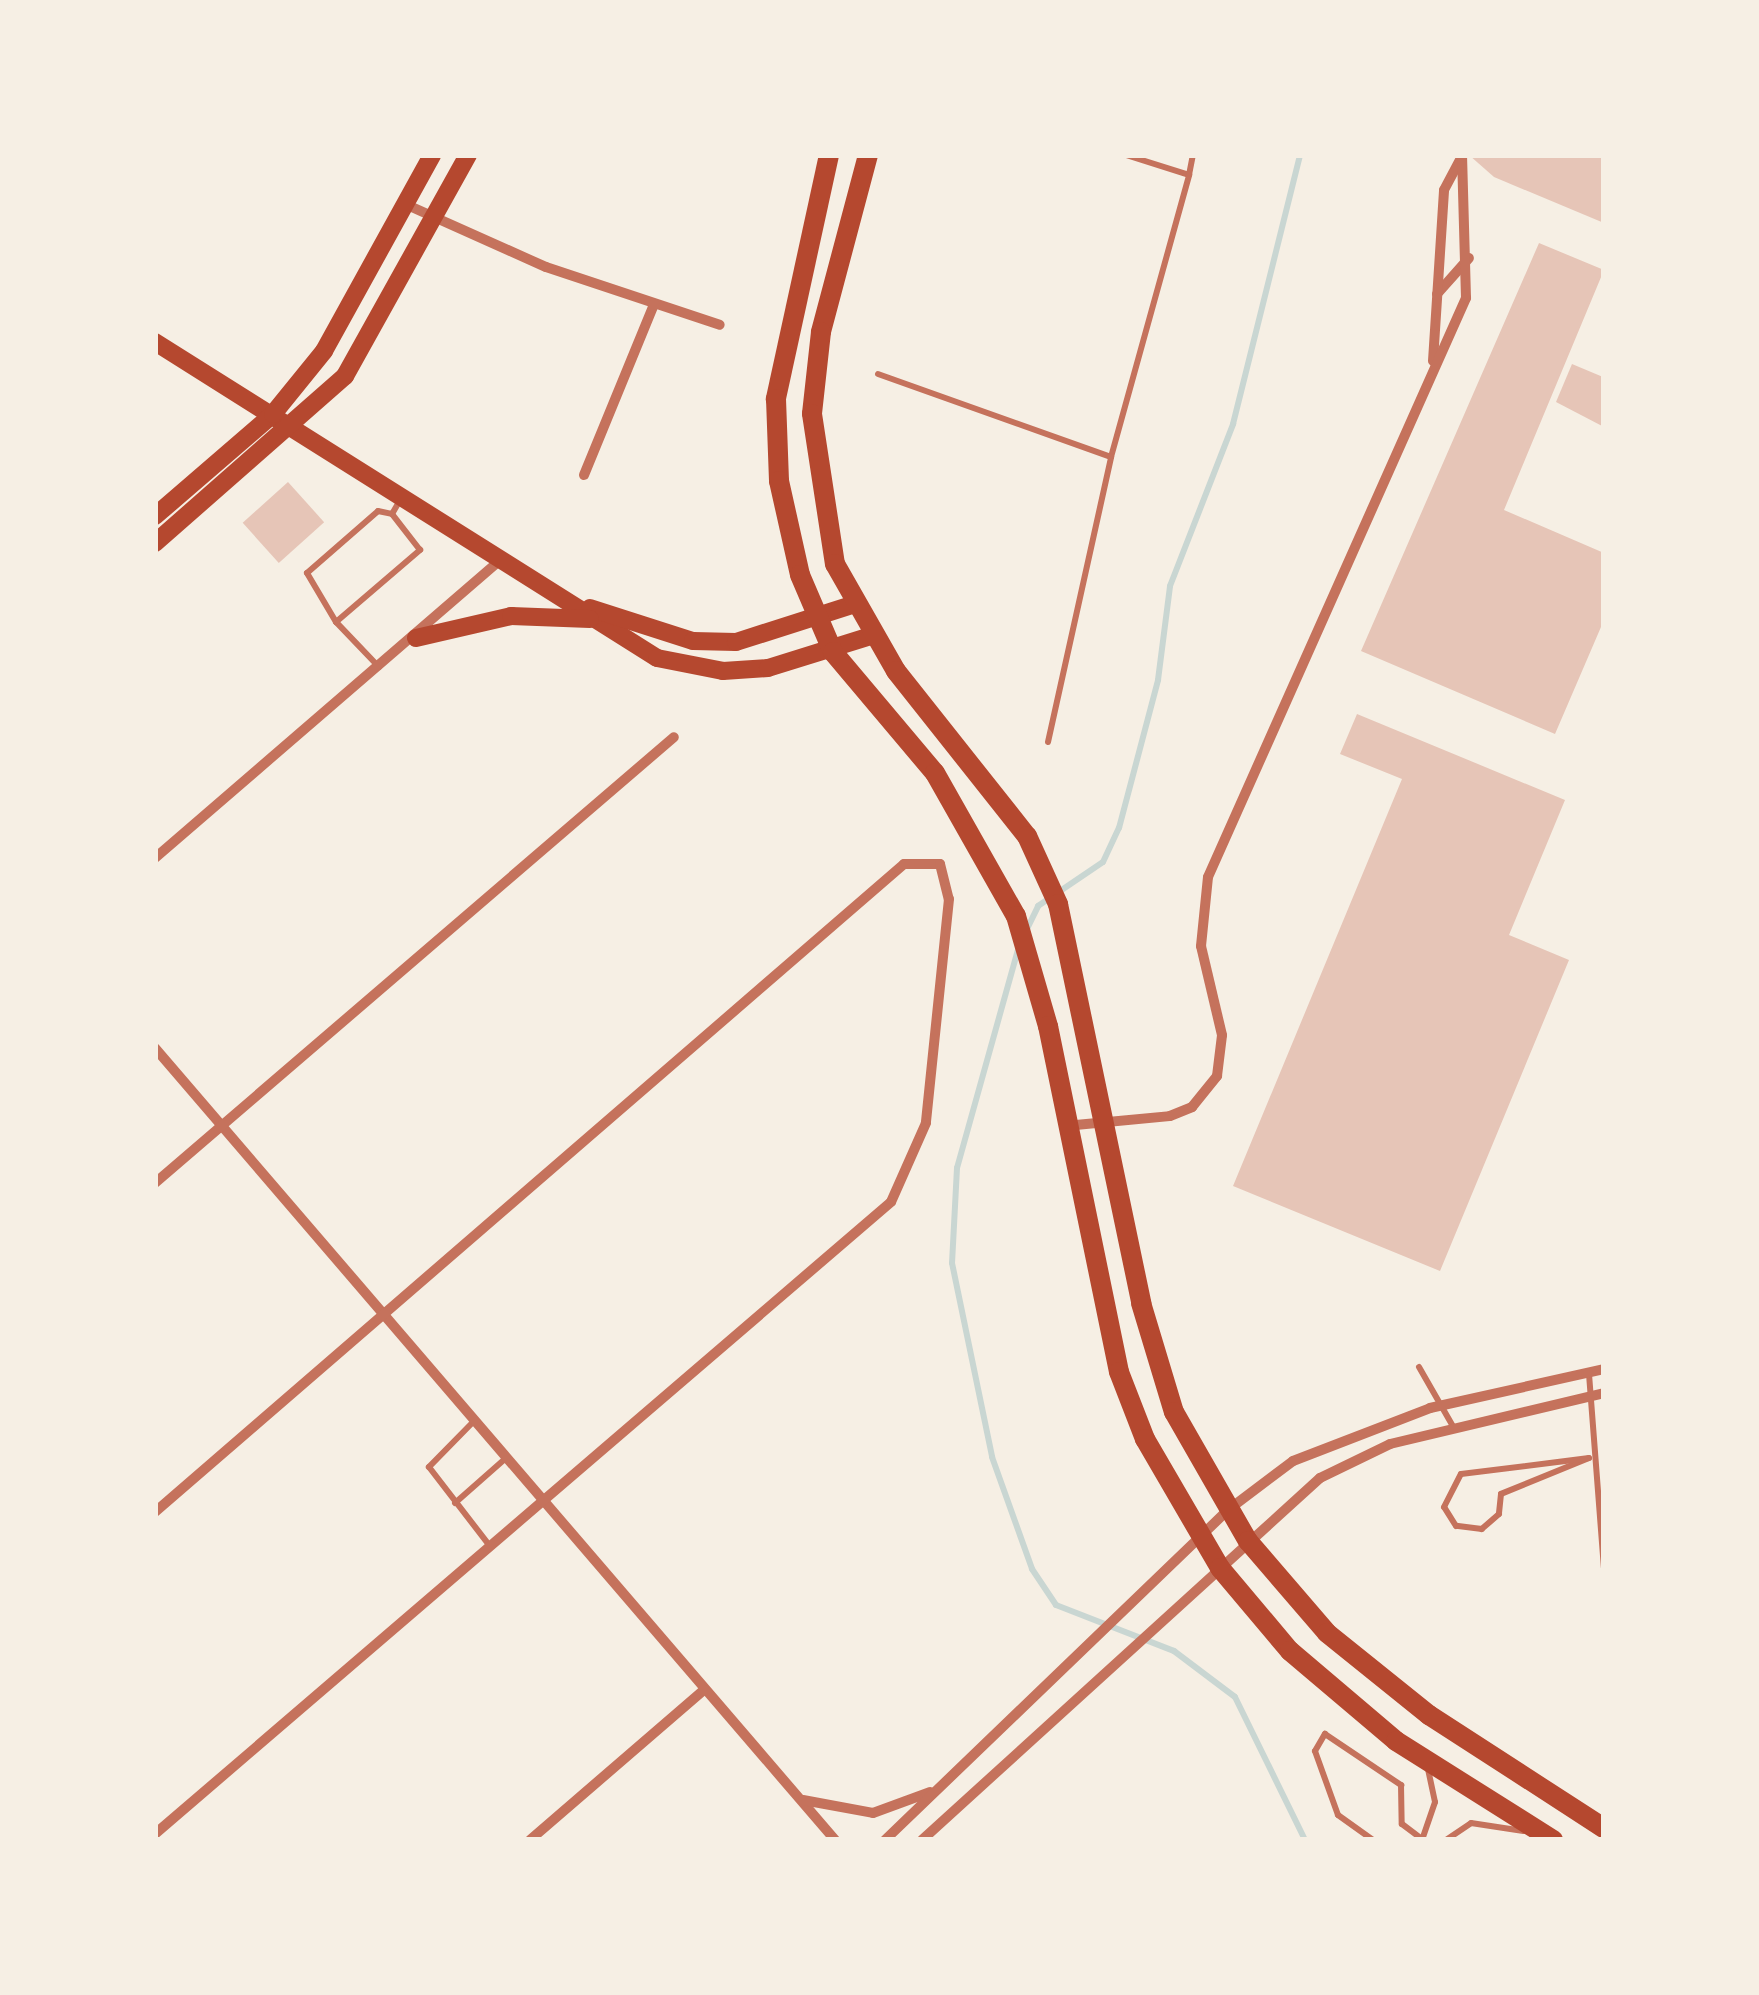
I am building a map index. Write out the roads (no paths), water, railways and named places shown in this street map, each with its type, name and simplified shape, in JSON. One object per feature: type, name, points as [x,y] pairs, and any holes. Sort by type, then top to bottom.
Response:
[{"type":"main road","points":[[155,516],[273,414],[324,352],[432,155]]},
{"type":"main road","points":[[155,543],[293,426],[360,356],[468,155]]},
{"type":"main road","points":[[829,155],[776,399],[778,480],[817,616],[832,652],[935,773],[997,875],[1048,1026],[1064,1126],[1119,1372],[1200,1538],[1220,1568],[1338,1696],[1424,1760],[1549,1838]]},
{"type":"main road","points":[[868,155],[821,332],[812,414],[816,477],[852,606],[871,636],[1027,836],[1083,992],[1102,1122],[1174,1412],[1248,1541],[1378,1679],[1604,1828]]},
{"type":"main road","points":[[155,342],[404,494],[595,620],[687,667],[768,668],[832,652],[871,636]]},
{"type":"main road","points":[[562,598],[693,641],[736,642],[852,606]]},
{"type":"main road","points":[[416,638],[511,616],[595,620]]},
{"type":"street","points":[[1064,1126],[1192,1107],[1217,1076],[1222,1035],[1201,946],[1208,877],[1433,362],[1466,298],[1471,256],[1463,156]]},
{"type":"street","points":[[1433,362],[1444,190],[1463,156]]},
{"type":"street","points":[[405,204],[433,219],[654,304],[720,325]]},
{"type":"street","points":[[1436,294],[1471,256]]},
{"type":"street","points":[[584,475],[654,304]]},
{"type":"street","points":[[155,858],[416,638],[503,558]]},
{"type":"street","points":[[155,1183],[674,737]]},
{"type":"street","points":[[155,1512],[904,864],[940,864],[949,882],[926,1123],[906,1180],[849,1244],[489,1546],[155,1834]]},
{"type":"street","points":[[155,1048],[835,1840]]},
{"type":"street","points":[[885,1840],[1147,1596],[1228,1510],[1312,1450],[1446,1403],[1604,1369]]},
{"type":"street","points":[[922,1840],[1110,1673],[1248,1541],[1340,1465],[1454,1428],[1604,1393]]},
{"type":"street","points":[[530,1840],[704,1690]]},
{"type":"street","points":[[798,1797],[873,1813],[942,1786]]},
{"type":"lane","points":[[1126,155],[1188,174]]},
{"type":"lane","points":[[1048,742],[1110,457],[1194,155]]},
{"type":"lane","points":[[878,374],[1110,457]]},
{"type":"lane","points":[[392,514],[404,494]]},
{"type":"lane","points":[[336,622],[420,550],[392,514],[378,511],[306,573],[336,622],[380,668]]},
{"type":"lane","points":[[1418,1367],[1446,1403],[1454,1428]]},
{"type":"lane","points":[[1589,1372],[1589,1458],[1604,1567]]},
{"type":"lane","points":[[475,1420],[430,1461],[489,1546]]},
{"type":"lane","points":[[455,1502],[507,1458]]},
{"type":"lane","points":[[1589,1458],[1501,1494],[1499,1514],[1482,1529],[1456,1526],[1444,1507],[1461,1474],[1589,1458]]},
{"type":"lane","points":[[1373,1840],[1338,1815],[1315,1752],[1325,1734],[1401,1785],[1402,1824],[1423,1840],[1435,1790],[1424,1760]]},
{"type":"lane","points":[[1446,1840],[1471,1823],[1549,1838]]},
{"type":"waterway","points":[[1026,931],[1038,906],[1103,862],[1119,828],[1158,680],[1170,586],[1233,424],[1300,155]]},
{"type":"waterway","points":[[1019,946],[957,1168],[952,1263],[992,1457],[1032,1569],[1056,1605],[1174,1651],[1235,1697],[1305,1840]]}]
